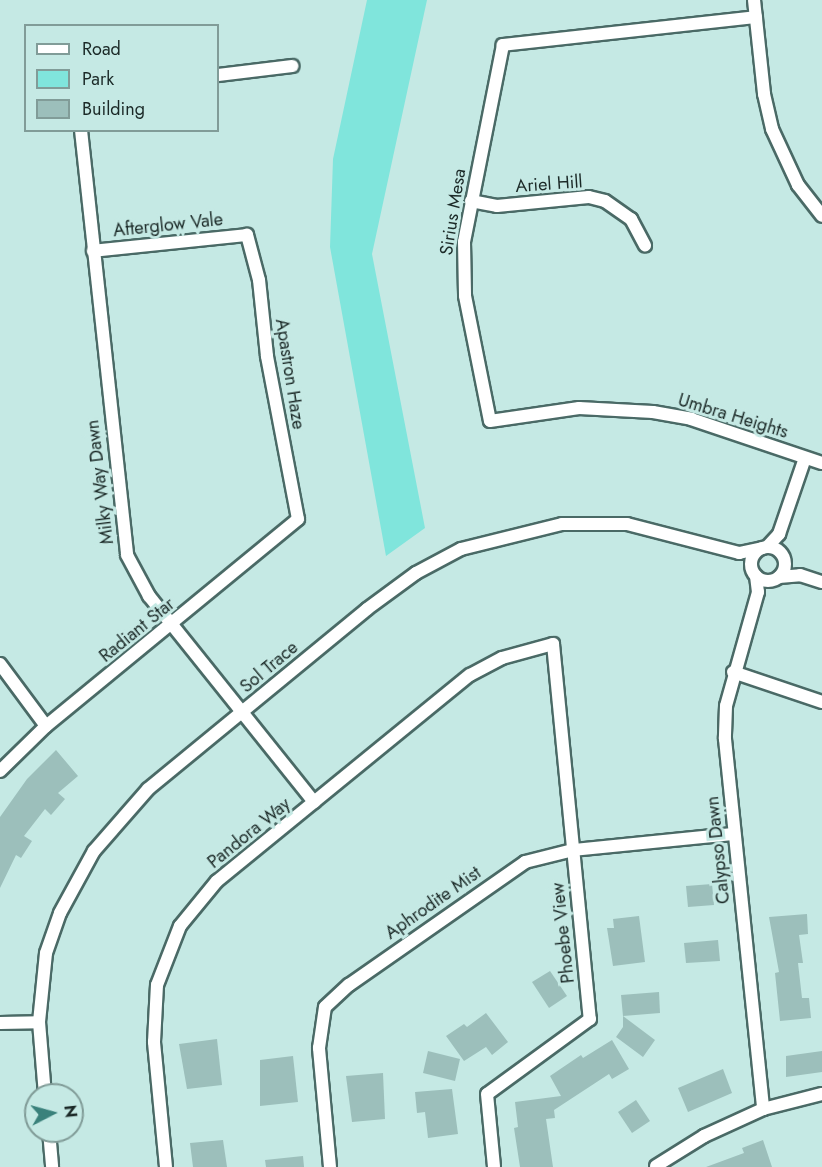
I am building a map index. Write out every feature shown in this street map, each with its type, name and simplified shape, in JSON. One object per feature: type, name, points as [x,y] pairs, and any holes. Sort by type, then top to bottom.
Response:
[{"type":"street","points":[[754,0],[764,94],[781,154],[798,185],[822,216]]},
{"type":"street","name":"Sirius Mesa","points":[[490,421],[462,269],[471,201],[503,45],[756,17]]},
{"type":"street","points":[[219,75],[292,66]]},
{"type":"street","name":"Milky Way Dawn","points":[[81,132],[127,555],[149,596],[314,802]]},
{"type":"street","name":"Ariel Hill","points":[[471,201],[497,206],[589,197],[605,201],[631,219],[645,245]]},
{"type":"street","name":"Afterglow Vale","points":[[93,252],[247,235]]},
{"type":"street","name":"Apastron Haze","points":[[247,235],[259,280],[267,356],[298,519]]},
{"type":"street","name":"Umbra Heights","points":[[490,421],[579,408],[653,412],[691,419],[822,463]]},
{"type":"street","points":[[755,574],[754,555],[779,534],[805,458]]},
{"type":"street","name":"Radiant Star","points":[[0,771],[46,726],[173,625],[298,519]]},
{"type":"street","name":"Sol Trace","points":[[44,1083],[39,1022],[46,954],[69,894],[94,851],[148,789],[383,597],[416,573],[461,549],[562,524],[627,524],[739,554],[765,548]]},
{"type":"street","points":[[758,592],[775,578],[783,557],[779,534]]},
{"type":"street","points":[[765,548],[783,557],[800,575]]},
{"type":"street","points":[[739,554],[755,574],[775,578],[800,575],[822,582]]},
{"type":"street","name":"Calypso Dawn","points":[[755,574],[758,592],[733,672],[726,706],[724,740],[763,1109]]},
{"type":"street","name":"Pandora Way","points":[[166,1167],[154,1030],[157,985],[180,926],[217,881],[470,675],[502,658],[553,644]]},
{"type":"street","name":"Phoebe View","points":[[494,1167],[487,1094],[590,1019],[553,644]]},
{"type":"street","points":[[0,664],[46,726]]},
{"type":"street","points":[[733,672],[822,702]]},
{"type":"street","name":"Aphrodite Mist","points":[[330,1167],[319,1048],[325,1007],[349,985],[498,878],[525,862],[573,850],[734,834]]},
{"type":"street","points":[[0,1023],[39,1022]]},
{"type":"street","points":[[656,1166],[704,1136],[763,1109],[822,1094]]},
{"type":"street","points":[[50,1143],[52,1167]]},
{"type":"green space","points":[[367,0],[427,0],[372,254],[425,528],[386,556],[330,247],[333,159]]},
{"type":"building","points":[[56,750],[78,776],[58,793],[65,799],[51,815],[45,809],[24,836],[32,841],[21,858],[16,855],[0,888],[0,817],[27,779]]},
{"type":"building","points":[[712,884],[714,905],[688,907],[686,886]]},
{"type":"building","points":[[807,914],[808,934],[799,935],[803,963],[798,963],[802,998],[809,998],[811,1018],[780,1021],[775,973],[779,972],[769,917]]},
{"type":"building","points":[[639,916],[645,962],[613,966],[607,928],[614,928],[613,919]]},
{"type":"building","points":[[718,940],[720,961],[686,963],[684,943]]},
{"type":"building","points":[[550,971],[567,996],[549,1008],[532,982]]},
{"type":"building","points":[[659,992],[660,1013],[623,1016],[621,995]]},
{"type":"building","points":[[486,1013],[508,1042],[492,1055],[486,1047],[464,1061],[446,1036],[464,1024],[467,1027]]},
{"type":"building","points":[[623,1016],[655,1040],[643,1057],[616,1037],[623,1027]]},
{"type":"building","points":[[217,1039],[222,1085],[187,1089],[179,1044]]},
{"type":"building","points":[[612,1040],[629,1069],[612,1079],[609,1074],[554,1110],[555,1118],[546,1119],[553,1167],[520,1167],[514,1128],[518,1127],[515,1102],[561,1096],[550,1076],[581,1055],[583,1058]]},
{"type":"building","points":[[428,1051],[460,1059],[455,1081],[423,1073]]},
{"type":"building","points":[[822,1051],[822,1072],[786,1077],[786,1056]]},
{"type":"building","points":[[293,1056],[298,1102],[260,1106],[260,1060]]},
{"type":"building","points":[[723,1069],[732,1093],[688,1112],[678,1088]]},
{"type":"building","points":[[383,1073],[385,1119],[352,1122],[346,1076]]},
{"type":"building","points":[[452,1089],[458,1134],[428,1138],[425,1112],[417,1113],[415,1092]]},
{"type":"building","points":[[636,1100],[650,1121],[632,1133],[618,1112]]},
{"type":"building","points":[[223,1140],[227,1167],[193,1167],[190,1143]]},
{"type":"building","points":[[763,1140],[772,1167],[706,1167],[744,1153],[742,1148]]},
{"type":"building","points":[[303,1156],[304,1167],[266,1167],[265,1160]]}]
